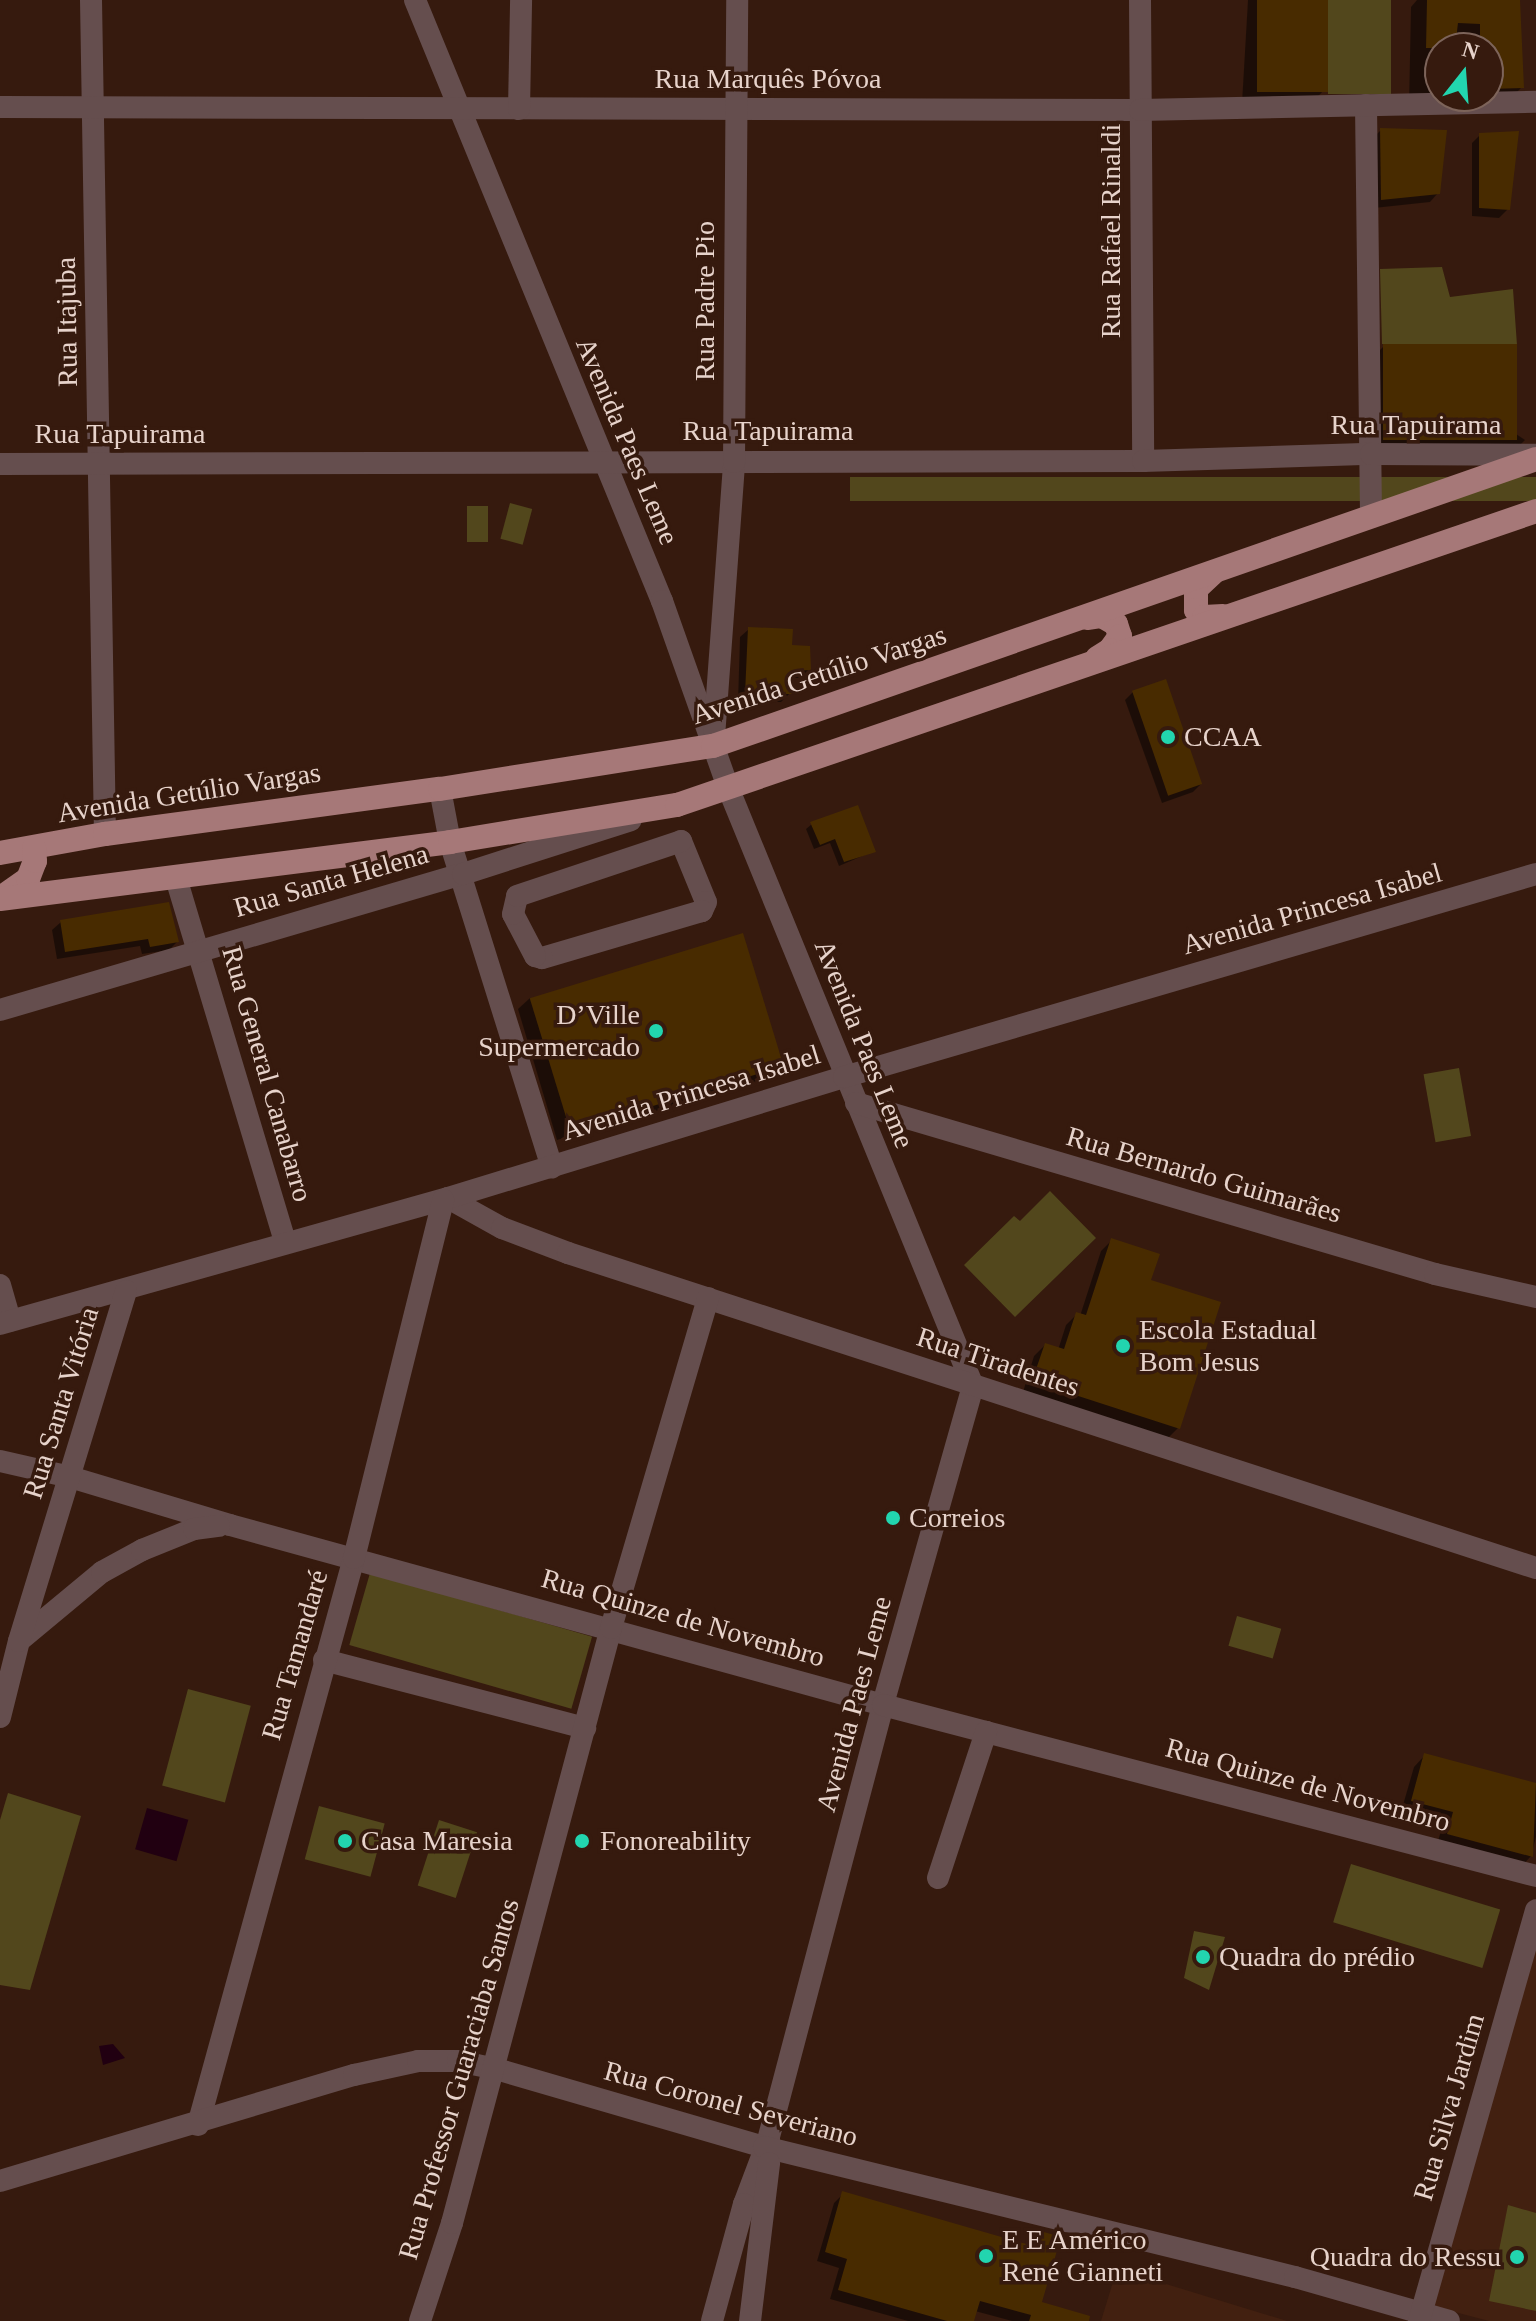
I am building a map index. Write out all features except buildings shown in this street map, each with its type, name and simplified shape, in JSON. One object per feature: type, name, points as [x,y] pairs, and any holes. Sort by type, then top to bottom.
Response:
[{"type":"main road","name":"Avenida Getúlio Vargas","points":[[0,853],[105,834],[440,789],[713,746],[1536,457]]},
{"type":"main road","points":[[0,899],[450,842],[677,805],[729,790],[1088,663],[1536,511]]},
{"type":"main road","points":[[1222,567],[1203,579],[1196,589],[1196,610],[1204,617],[1235,614]]},
{"type":"main road","points":[[1077,619],[1102,616],[1116,624],[1120,636],[1110,650],[1088,663]]},
{"type":"main road","points":[[0,899],[28,879],[35,861],[34,848]]},
{"type":"street","name":"Rua Itajuba","points":[[91,0],[105,834]]},
{"type":"street","name":"Avenida Paes Leme","points":[[415,0],[662,601],[729,790],[973,1386],[883,1705],[768,2145]]},
{"type":"street","points":[[519,109],[521,0]]},
{"type":"street","name":"Rua Padre Pio","points":[[713,746],[734,462],[737,0]]},
{"type":"street","name":"Rua Rafael Rinaldi","points":[[1140,0],[1143,461]]},
{"type":"street","name":"Rua Marquês Póvoa","points":[[0,107],[1140,110],[1536,102]]},
{"type":"street","points":[[1366,105],[1371,517]]},
{"type":"street","name":"Rua Tapuirama","points":[[0,464],[1143,461],[1371,454],[1536,457]]},
{"type":"street","points":[[440,789],[450,842],[463,874],[552,1167]]},
{"type":"street","name":"Rua Santa Helena","points":[[0,1010],[463,874],[677,805]]},
{"type":"street","points":[[575,838],[583,874]]},
{"type":"street","points":[[681,841],[706,902],[702,911],[542,958],[535,956],[513,914],[517,896],[681,841]]},
{"type":"street","name":"Avenida Princesa Isabel","points":[[5,1323],[445,1199],[844,1077],[1536,874]]},
{"type":"street","name":"Rua General Canabarro","points":[[176,878],[285,1242]]},
{"type":"street","points":[[478,924],[513,914]]},
{"type":"street","name":"Rua Bernardo Guimarães","points":[[856,1103],[1419,1269],[1536,1297]]},
{"type":"street","name":"Rua Tiradentes","points":[[445,1199],[502,1228],[708,1298],[1536,1568]]},
{"type":"street","name":"Rua Tamandaré","points":[[198,2125],[354,1558],[445,1199]]},
{"type":"street","points":[[0,1285],[5,1323]]},
{"type":"street","name":"Rua Santa Vitória","points":[[0,1717],[19,1641],[126,1291]]},
{"type":"street","name":"Rua Professor Guaraciaba Santos","points":[[420,2321],[496,2069],[611,1628],[708,1298]]},
{"type":"street","name":"Rua Quinze de Novembro","points":[[0,1461],[70,1477],[230,1525],[883,1705],[1536,1876]]},
{"type":"street","points":[[19,1641],[102,1572],[142,1550],[194,1529],[230,1525]]},
{"type":"street","points":[[324,1660],[585,1728]]},
{"type":"street","points":[[938,1878],[986,1732]]},
{"type":"street","name":"Rua Silva Jardim","points":[[1420,2317],[1536,1910]]},
{"type":"street","name":"Rua Coronel Severiano","points":[[0,2181],[198,2125],[354,2075],[418,2061],[458,2061],[768,2145],[1295,2277],[1420,2317],[1449,2321]]},
{"type":"street","points":[[712,2321],[768,2145]]},
{"type":"street","points":[[750,2321],[768,2145]]},
{"type":"shaded area","points":[[1328,0],[1391,0],[1391,94],[1328,94]]},
{"type":"shaded area","points":[[1442,267],[1450,297],[1513,289],[1517,345],[1382,344],[1380,269]]},
{"type":"shaded area","points":[[850,477],[1536,477],[1536,501],[850,501]]},
{"type":"shaded area","points":[[510,503],[532,509],[523,545],[500,539]]},
{"type":"shaded area","points":[[467,506],[488,506],[488,542],[467,542]]},
{"type":"shaded area","points":[[1459,1068],[1471,1136],[1436,1142],[1424,1074]]},
{"type":"shaded area","name":"Escola Estadual Bom Jesus","points":[[1050,1191],[1096,1238],[1015,1317],[964,1265],[1014,1216],[1020,1221]]},
{"type":"shaded area","points":[[370,1573],[592,1637],[571,1709],[349,1645]]},
{"type":"shaded area","points":[[1237,1616],[1281,1629],[1273,1658],[1228,1646]]},
{"type":"shaded area","points":[[188,1689],[251,1706],[225,1802],[162,1786]]},
{"type":"shaded area","points":[[8,1793],[81,1816],[30,1990],[0,1985],[0,1820]]},
{"type":"shaded area","name":"Casa Maresia","points":[[319,1806],[385,1824],[370,1877],[305,1859]]},
{"type":"shaded area","points":[[147,1808],[188,1820],[176,1861],[135,1849]]},
{"type":"shaded area","points":[[439,1820],[477,1832],[456,1898],[418,1886]]},
{"type":"shaded area","points":[[1351,1864],[1500,1910],[1482,1968],[1333,1922]]},
{"type":"shaded area","name":"Quadra do prédio","points":[[1194,1931],[1225,1937],[1209,1990],[1184,1978]]},
{"type":"shaded area","points":[[1536,1938],[1536,2321],[1489,2321],[1432,2306]]},
{"type":"shaded area","points":[[113,2044],[125,2058],[103,2065],[99,2046]]},
{"type":"shaded area","name":"Quadra do Ressu","points":[[1508,2205],[1536,2213],[1536,2311],[1489,2301]]},
{"type":"shaded area","name":"E E Américo René Gianneti","points":[[1117,2269],[1287,2321],[1101,2321]]},
{"type":"place","name":"CCAA","points":[[1168,737]]},
{"type":"place","name":"D’Ville Supermercado","points":[[656,1031]]},
{"type":"place","name":"Escola Estadual Bom Jesus","points":[[1123,1346]]},
{"type":"place","name":"Correios","points":[[893,1518]]},
{"type":"place","name":"Casa Maresia","points":[[345,1841]]},
{"type":"place","name":"Fonoreability","points":[[582,1841]]},
{"type":"place","name":"Quadra do prédio","points":[[1203,1957]]},
{"type":"place","name":"E E Américo René Gianneti","points":[[986,2256]]},
{"type":"place","name":"Quadra do Ressu","points":[[1517,2257]]}]
